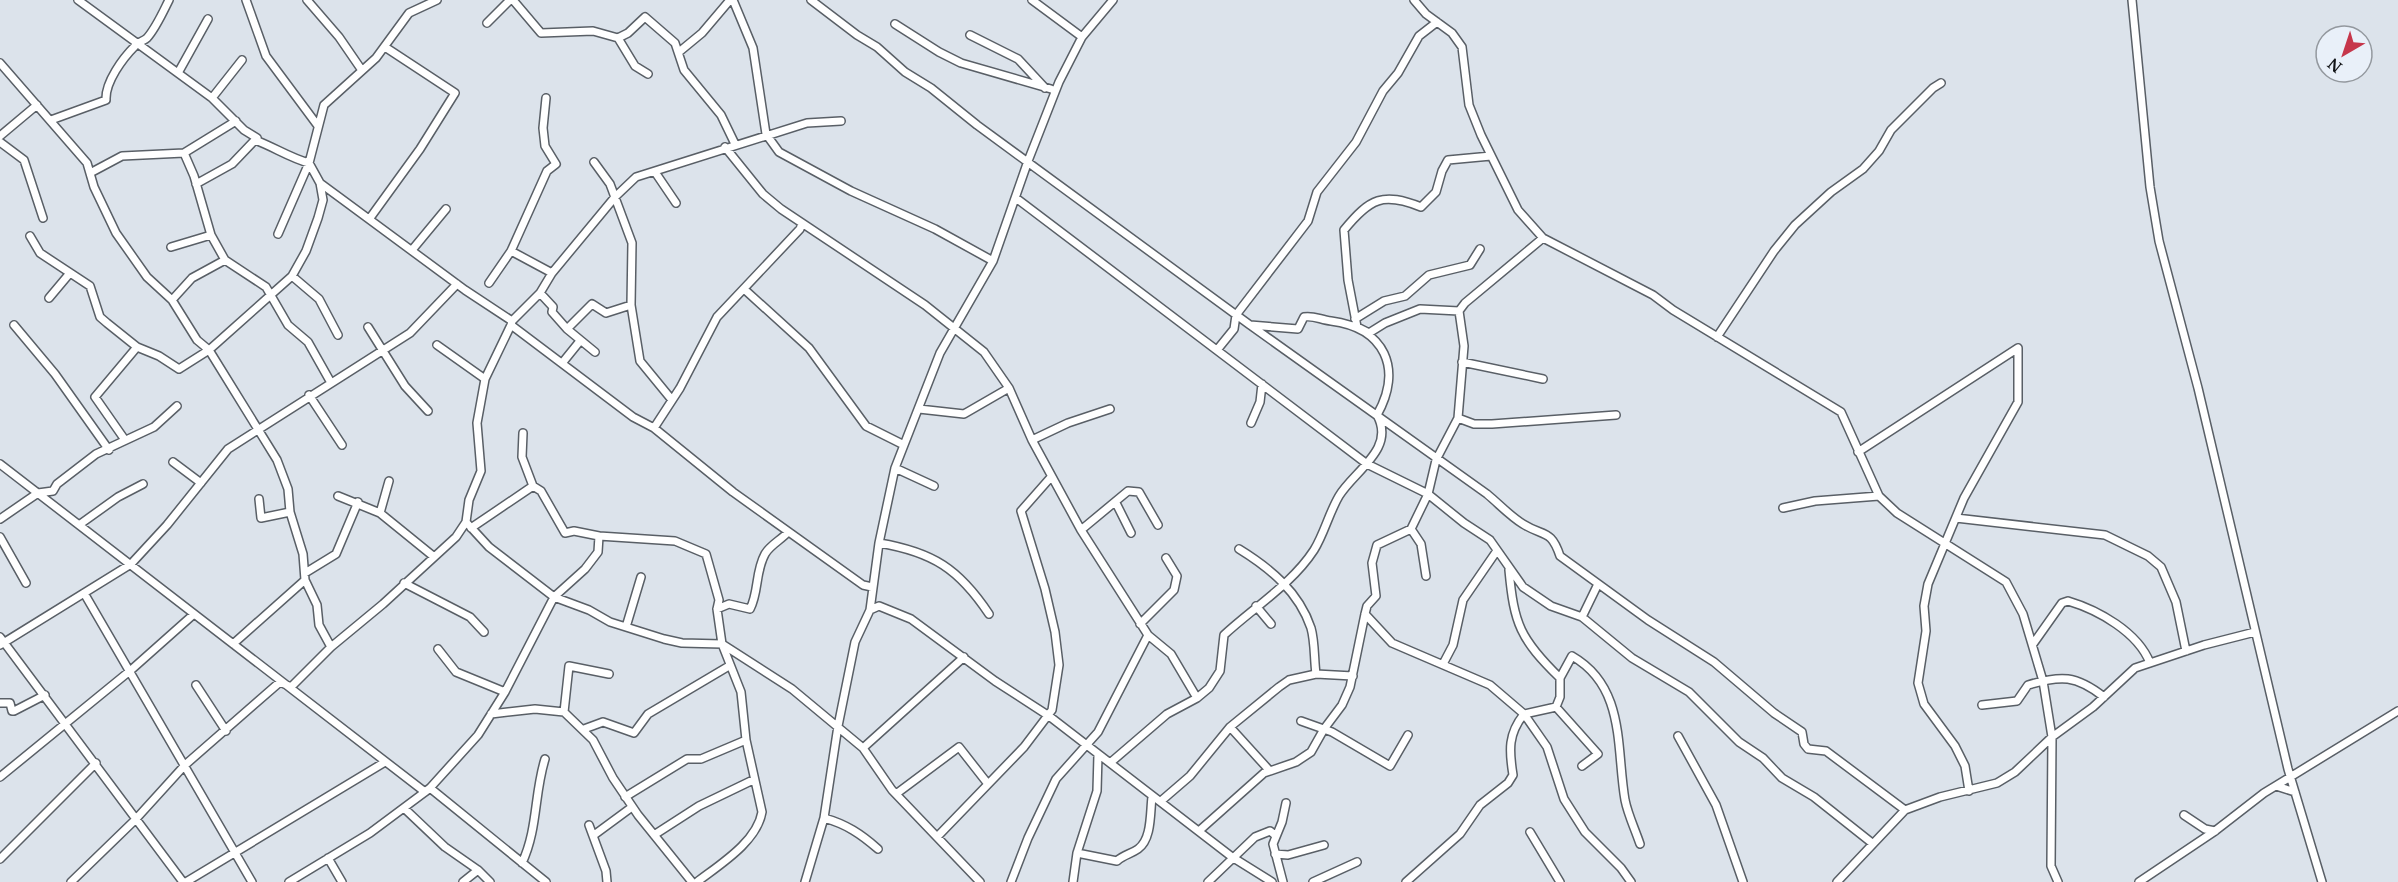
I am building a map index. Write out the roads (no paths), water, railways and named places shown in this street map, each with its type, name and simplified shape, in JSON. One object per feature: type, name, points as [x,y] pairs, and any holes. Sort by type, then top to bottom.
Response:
[{"type":"street","points":[[78,0],[212,98],[244,130],[256,138],[255,140],[277,148],[289,158],[309,163],[321,183],[339,197],[512,323],[633,417],[654,428],[733,492],[863,585],[872,587]]},
{"type":"street","points":[[51,120],[106,100],[106,90],[136,44],[150,34],[168,0]]},
{"type":"street","points":[[246,0],[266,56],[318,126]]},
{"type":"street","points":[[307,0],[339,37],[361,69]]},
{"type":"street","points":[[278,234],[309,163],[324,105],[385,47],[409,13],[436,0]]},
{"type":"street","points":[[487,23],[511,0],[541,33],[593,31],[618,38],[628,33],[645,17],[675,44],[684,70],[721,115],[735,144]]},
{"type":"street","points":[[679,52],[702,33],[731,0],[753,48],[766,134],[784,157],[850,191],[935,229],[993,261]]},
{"type":"street","points":[[811,0],[1236,315],[1377,415],[1436,460],[1487,494],[1524,525],[1549,534],[1555,541],[1560,556],[1714,662],[1774,713],[1802,732],[1804,744],[1808,749],[1826,752],[1905,810]]},
{"type":"street","points":[[1032,0],[1082,37]]},
{"type":"street","points":[[805,882],[824,818],[838,726],[855,642],[870,610],[879,543],[895,468],[919,409],[926,383],[940,353],[956,329],[993,261],[1059,82],[1082,37],[1113,0]]},
{"type":"street","points":[[1414,0],[1452,33],[1462,47],[1469,105],[1518,210],[1543,238],[1653,295],[1717,337],[1841,412],[1879,496],[1897,513],[2006,582],[2023,614],[2043,681],[2052,737],[2051,866],[2058,882]]},
{"type":"street","points":[[2132,0],[2154,219],[2198,388],[2291,778],[2322,882]]},
{"type":"street","points":[[178,73],[208,19]]},
{"type":"street","points":[[1217,350],[1234,329],[1236,315],[1308,221],[1317,192],[1356,142],[1383,92],[1398,73],[1419,36],[1437,22]]},
{"type":"street","points":[[895,24],[961,63],[1048,88],[1059,82]]},
{"type":"street","points":[[970,35],[1018,59],[1048,88],[1049,104]]},
{"type":"street","points":[[618,38],[635,66],[648,74]]},
{"type":"street","points":[[370,218],[420,149],[455,93],[385,47]]},
{"type":"street","points":[[212,98],[242,60]]},
{"type":"street","points":[[0,63],[51,120],[92,172],[94,187],[116,233],[147,277],[172,300],[197,340],[209,350],[260,429],[288,489],[290,512],[305,576],[317,605],[319,625],[331,646]]},
{"type":"street","points":[[1717,337],[1774,250],[1795,225],[1831,192],[1863,169],[1879,151],[1891,130],[1933,88],[1941,83]]},
{"type":"street","points":[[489,283],[511,251],[547,171],[556,164],[545,146],[543,128],[546,98]]},
{"type":"street","points":[[0,136],[37,105]]},
{"type":"street","points":[[92,172],[122,156],[184,153],[236,121]]},
{"type":"street","points":[[841,121],[807,123],[724,147],[636,177],[615,197],[552,273],[540,293],[512,323],[484,379],[477,423],[481,471],[469,500],[469,525],[489,547],[554,597],[626,627],[682,643],[722,644],[792,689],[863,748],[896,794],[980,882]]},
{"type":"street","points":[[196,184],[232,164],[255,140]]},
{"type":"street","points":[[0,142],[24,160],[43,218]]},
{"type":"street","points":[[724,147],[763,194],[956,329],[984,352],[1009,388],[1032,440],[1081,530],[1140,624],[1148,635],[1171,654],[1197,698]]},
{"type":"street","points":[[184,153],[211,235],[225,260],[243,274],[261,283],[288,325],[308,342],[330,381]]},
{"type":"street","points":[[1377,415],[1388,397],[1388,359],[1376,342],[1356,323],[1348,279],[1344,230],[1354,217],[1381,198],[1397,197],[1421,207],[1436,192],[1448,160],[1491,156]]},
{"type":"street","points":[[594,162],[610,184],[632,243],[631,305],[640,361],[672,400]]},
{"type":"street","points":[[655,172],[676,203]]},
{"type":"street","points":[[30,236],[40,253],[90,286],[100,317],[137,347],[159,356],[179,369],[209,350],[292,276],[306,251],[323,200],[321,183]]},
{"type":"street","points":[[323,200],[339,197]]},
{"type":"street","points":[[1016,198],[1366,464],[1428,494],[1464,523],[1490,540],[1496,552],[1508,564],[1523,587],[1551,606],[1582,617],[1632,658],[1689,692],[1739,742],[1763,758],[1782,778],[1814,797],[1872,843]]},
{"type":"street","points":[[412,250],[446,209]]},
{"type":"street","points":[[654,428],[672,400],[717,317],[800,229],[802,223]]},
{"type":"street","points":[[171,247],[211,235]]},
{"type":"street","points":[[1200,830],[1269,770],[1296,762],[1311,752],[1324,729],[1342,705],[1353,676],[1367,606],[1376,596],[1372,562],[1374,548],[1411,529],[1428,494],[1436,460],[1458,418],[1464,346],[1459,311],[1465,303],[1543,238]]},
{"type":"street","points":[[1356,323],[1384,301],[1405,296],[1419,286],[1428,275],[1470,266],[1479,249]]},
{"type":"street","points":[[511,251],[552,273]]},
{"type":"street","points":[[172,300],[192,278],[225,260]]},
{"type":"street","points":[[49,298],[70,273]]},
{"type":"street","points":[[292,276],[319,299],[338,335]]},
{"type":"street","points":[[385,762],[184,882],[135,820],[45,695],[2,642],[131,564],[228,449],[330,381],[384,351],[410,333],[452,292],[457,284]]},
{"type":"street","points":[[452,292],[465,290]]},
{"type":"street","points":[[744,290],[809,348],[866,426],[904,445]]},
{"type":"street","points":[[540,293],[553,307],[552,312],[567,329],[595,352]]},
{"type":"street","points":[[567,329],[592,304],[606,313],[631,305]]},
{"type":"street","points":[[1250,325],[1298,329],[1304,317],[1310,316],[1356,323],[1369,333],[1385,323],[1420,309],[1459,311]]},
{"type":"street","points":[[14,325],[55,374],[109,450]]},
{"type":"street","points":[[368,327],[414,399],[428,411]]},
{"type":"street","points":[[563,362],[580,341]]},
{"type":"street","points":[[437,345],[484,379]]},
{"type":"street","points":[[125,440],[94,397],[137,347]]},
{"type":"street","points":[[1858,452],[2018,348],[2018,402],[1964,498],[1928,584],[1924,606],[1926,631],[1918,683],[1924,704],[1955,746],[1965,766],[1969,791]]},
{"type":"street","points":[[1462,362],[1543,379]]},
{"type":"street","points":[[1251,423],[1260,402],[1262,384]]},
{"type":"street","points":[[919,409],[964,414],[1009,388]]},
{"type":"street","points":[[309,395],[342,445]]},
{"type":"street","points":[[0,519],[38,494],[54,491],[76,469],[96,454],[109,450],[154,427],[177,406]]},
{"type":"street","points":[[1032,440],[1068,423],[1110,409]]},
{"type":"street","points":[[1110,763],[1167,714],[1197,698],[1209,688],[1220,671],[1224,635],[1284,583],[1314,550],[1338,497],[1378,451],[1381,440],[1381,422],[1377,415]]},
{"type":"street","points":[[1458,418],[1474,424],[1492,424],[1616,415]]},
{"type":"street","points":[[491,714],[535,709],[564,711],[584,729],[606,760],[613,778],[632,807],[695,882],[737,849],[760,824],[762,813],[746,740],[741,692],[722,644],[716,583],[706,554],[675,541],[599,536],[574,531],[565,533],[541,491],[533,486],[522,458],[523,433]]},
{"type":"street","points":[[173,462],[201,483]]},
{"type":"street","points":[[0,464],[385,762],[428,790],[546,882]]},
{"type":"street","points":[[895,468],[934,486]]},
{"type":"street","points":[[937,837],[1049,716],[1059,665],[1055,632],[1022,511],[1051,477]]},
{"type":"street","points":[[380,513],[389,482]]},
{"type":"street","points":[[79,525],[118,497],[143,484]]},
{"type":"street","points":[[291,687],[331,646],[469,525],[533,486]]},
{"type":"street","points":[[1081,530],[1128,491],[1139,492],[1158,525]]},
{"type":"street","points":[[338,496],[358,502],[380,513],[433,556]]},
{"type":"street","points":[[1783,508],[1815,501],[1879,496]]},
{"type":"street","points":[[259,499],[261,518],[290,512]]},
{"type":"street","points":[[233,644],[305,576],[336,554],[358,502]]},
{"type":"street","points":[[1116,503],[1131,533]]},
{"type":"street","points":[[1956,518],[2105,535],[2148,556],[2161,567],[2173,594],[2186,651]]},
{"type":"street","points":[[1411,529],[1421,544],[1426,576]]},
{"type":"street","points":[[717,609],[729,604],[750,609],[756,594],[757,580],[764,556],[771,545],[788,532]]},
{"type":"street","points":[[289,882],[405,809],[428,790],[478,735],[505,692],[554,597],[585,569],[598,552],[599,536]]},
{"type":"street","points":[[0,537],[26,583]]},
{"type":"street","points":[[879,543],[930,555],[949,568],[977,596],[989,614]]},
{"type":"street","points":[[1239,549],[1262,563],[1284,583],[1311,628],[1316,674]]},
{"type":"street","points":[[1443,664],[1453,645],[1463,600],[1496,552]]},
{"type":"street","points":[[1140,624],[1174,590],[1177,576],[1166,558]]},
{"type":"street","points":[[1508,564],[1517,624],[1522,634],[1560,678]]},
{"type":"street","points":[[626,627],[641,578]]},
{"type":"street","points":[[404,583],[470,617],[484,632]]},
{"type":"street","points":[[1582,617],[1598,584]]},
{"type":"street","points":[[84,592],[252,882]]},
{"type":"street","points":[[2033,644],[2062,603],[2068,601],[2123,630],[2134,639],[2150,663]]},
{"type":"street","points":[[870,610],[879,606],[911,619],[1049,716],[1152,797],[1161,801],[1200,830],[1232,857],[1272,882]]},
{"type":"street","points":[[1257,606],[1271,624]]},
{"type":"street","points":[[0,777],[131,670],[194,614]]},
{"type":"street","points":[[1365,614],[1392,643],[1490,685],[1524,714],[1547,747],[1564,799],[1585,832],[1607,852],[1631,882]]},
{"type":"street","points":[[1837,882],[1905,810],[1997,783],[2015,772],[2052,737],[2104,697],[2135,668],[2255,632]]},
{"type":"street","points":[[1011,882],[1028,838],[1056,779],[1098,732],[1148,635]]},
{"type":"street","points":[[438,649],[456,672],[505,692]]},
{"type":"street","points":[[1556,707],[1560,697],[1560,678],[1572,656],[1593,670],[1613,704],[1621,747],[1625,798],[1640,844]]},
{"type":"street","points":[[863,748],[964,657]]},
{"type":"street","points":[[564,711],[569,666],[609,674]]},
{"type":"street","points":[[584,729],[603,722],[634,733],[648,714],[729,666]]},
{"type":"street","points":[[1161,801],[1190,776],[1230,727],[1289,680],[1316,674],[1353,676]]},
{"type":"street","points":[[1982,705],[2017,701],[2024,688],[2043,681],[2066,678],[2079,680],[2104,697]]},
{"type":"street","points":[[71,882],[135,820],[185,765],[280,682],[291,687]]},
{"type":"street","points":[[196,685],[226,731]]},
{"type":"street","points":[[0,704],[10,703],[12,711],[15,711],[45,695]]},
{"type":"street","points":[[1406,882],[1460,834],[1480,805],[1508,783],[1513,775],[1509,747],[1513,728],[1524,714],[1556,707]]},
{"type":"street","points":[[1556,707],[1598,754],[1582,766]]},
{"type":"street","points":[[2139,882],[2276,786],[2398,711]]},
{"type":"street","points":[[1301,721],[1324,729],[1390,766],[1408,735]]},
{"type":"street","points":[[1230,727],[1269,770]]},
{"type":"street","points":[[1678,736],[1716,805],[1743,882]]},
{"type":"street","points":[[625,796],[687,759],[702,759],[746,740]]},
{"type":"street","points":[[896,794],[959,747],[988,784]]},
{"type":"street","points":[[1073,882],[1077,853],[1097,791],[1098,755]]},
{"type":"street","points":[[522,863],[534,829],[536,792],[545,759]]},
{"type":"street","points":[[0,859],[96,763]]},
{"type":"street","points":[[654,834],[699,806],[753,780]]},
{"type":"street","points":[[2276,786],[2295,792]]},
{"type":"street","points":[[1077,853],[1116,861],[1125,853],[1137,850],[1147,837],[1152,797]]},
{"type":"street","points":[[1283,882],[1272,844],[1282,822],[1286,802]]},
{"type":"street","points":[[594,835],[632,807]]},
{"type":"street","points":[[405,809],[445,847],[478,870],[490,882]]},
{"type":"street","points":[[2184,815],[2205,829],[2214,831]]},
{"type":"street","points":[[824,818],[842,823],[861,834],[878,849]]},
{"type":"street","points":[[589,825],[594,835],[606,882]]},
{"type":"street","points":[[1208,882],[1255,837],[1270,831],[1275,835]]},
{"type":"street","points":[[1530,832],[1560,882]]},
{"type":"street","points":[[1275,854],[1287,855],[1324,845]]},
{"type":"street","points":[[328,858],[342,882]]},
{"type":"street","points":[[1313,882],[1357,862]]},
{"type":"street","points":[[462,882],[478,870]]}]
